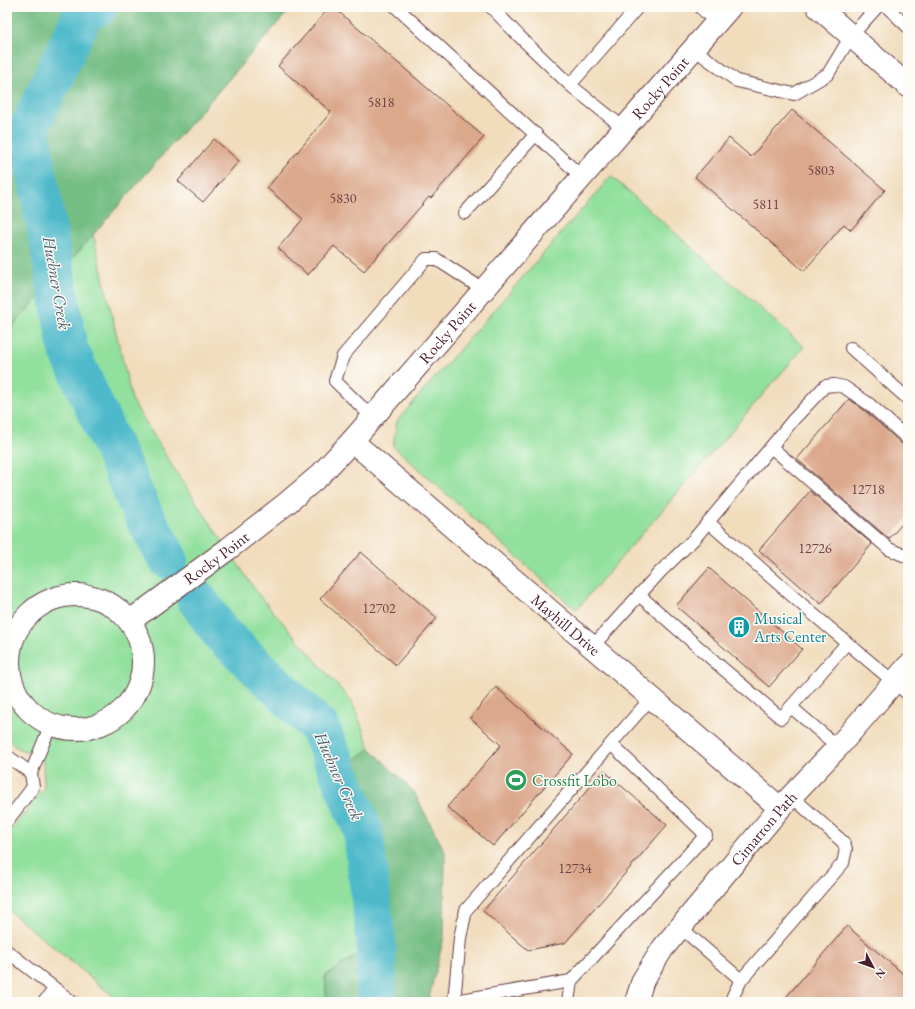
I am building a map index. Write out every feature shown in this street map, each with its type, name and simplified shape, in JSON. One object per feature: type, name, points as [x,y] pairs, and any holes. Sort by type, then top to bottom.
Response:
[{"type":"street","points":[[818,7],[908,86]]},
{"type":"street","name":"Rocky Point","points":[[130,621],[228,549],[320,475],[373,418],[723,15]]},
{"type":"street","name":"Mayhill Drive","points":[[352,441],[651,698],[785,802]]},
{"type":"street","points":[[85,595],[110,603],[130,621],[141,644],[143,671],[134,696],[117,716],[93,728],[67,730],[42,721],[22,704],[9,681],[9,654],[17,629],[35,608],[58,597],[85,595]]},
{"type":"street","name":"Cimarron Path","points":[[636,1002],[642,980],[663,948],[680,927],[785,802],[838,747],[901,688],[908,666]]},
{"type":"lane","points":[[396,7],[582,177]]},
{"type":"lane","points":[[491,7],[570,85],[625,129]]},
{"type":"lane","points":[[570,85],[638,7]]},
{"type":"lane","points":[[700,7],[723,15]]},
{"type":"lane","points":[[694,48],[737,81],[794,94],[828,74],[851,36],[878,7]]},
{"type":"lane","points":[[887,7],[908,27]]},
{"type":"lane","points":[[465,213],[536,134]]},
{"type":"lane","points":[[373,418],[335,381],[343,356],[426,259],[436,259],[484,290]]},
{"type":"lane","points":[[850,348],[908,399]]},
{"type":"lane","points":[[592,647],[660,572],[694,539],[794,420],[825,386],[834,385],[844,387],[869,404],[908,439]]},
{"type":"lane","points":[[771,447],[889,548],[908,557]]},
{"type":"lane","points":[[708,522],[901,688]]},
{"type":"lane","points":[[639,595],[720,667],[781,718],[847,643]]},
{"type":"lane","points":[[571,981],[454,1001],[460,938],[466,910],[651,698]]},
{"type":"lane","points":[[791,707],[838,747]]},
{"type":"lane","points":[[7,822],[33,787],[31,773],[51,724]]},
{"type":"lane","points":[[568,1002],[571,981],[706,835],[611,744]]},
{"type":"lane","points":[[7,756],[31,773]]},
{"type":"lane","points":[[733,1002],[733,996],[741,980],[843,863],[846,849],[843,842],[785,802]]},
{"type":"lane","points":[[680,927],[741,980]]},
{"type":"lane","points":[[7,951],[72,1002]]},
{"type":"lane","points":[[44,1002],[55,989]]},
{"type":"green space","points":[[7,7],[292,7],[9,331],[7,325]]},
{"type":"green space","points":[[611,176],[804,347],[576,610],[393,446],[397,421]]},
{"type":"green space","points":[[93,234],[132,400],[176,472],[258,594],[352,702],[370,748],[333,778],[355,883],[363,951],[325,976],[327,1002],[120,1002],[7,909],[7,835],[44,788],[43,760],[14,746],[7,738],[7,332]]},
{"type":"green space","points":[[370,748],[414,792],[445,852],[444,937],[428,1002],[327,1002],[325,976],[363,951],[355,883],[333,778]]},
{"type":"building","points":[[330,7],[333,7],[484,137],[431,198],[429,197],[364,271],[334,246],[308,275],[278,248],[303,219],[267,188],[331,112],[278,66]]},
{"type":"building","points":[[792,110],[885,190],[851,230],[844,224],[804,271],[695,177],[729,138],[751,157]]},
{"type":"building","points":[[214,139],[239,161],[203,202],[178,181]]},
{"type":"building","points":[[849,399],[864,410],[903,445],[908,446],[908,517],[889,539],[797,459]]},
{"type":"building","points":[[810,491],[872,544],[821,604],[759,550]]},
{"type":"building","points":[[361,552],[437,618],[396,665],[320,599]]},
{"type":"building","name":"Musical Arts Center","points":[[709,568],[802,649],[769,687],[676,606]]},
{"type":"building","points":[[496,687],[573,754],[493,846],[447,807],[501,745],[470,718]]},
{"type":"building","points":[[604,771],[667,825],[565,943],[528,950],[483,911]]},
{"type":"building","points":[[847,926],[908,978],[908,1002],[782,1002]]},
{"type":"waterway","name":"Huebner Creek","points":[[79,7],[84,12]]},
{"type":"waterway","name":"Huebner Creek","points":[[97,7],[84,12],[29,129],[68,348],[143,514],[168,559]]},
{"type":"waterway","name":"Huebner Creek","points":[[196,598],[220,632],[320,728],[363,830],[376,942],[376,1002]]},
{"type":"place","name":"Musical Arts Center","points":[[739,627]]},
{"type":"place","name":"Crossfit Lobo","points":[[516,780]]}]
